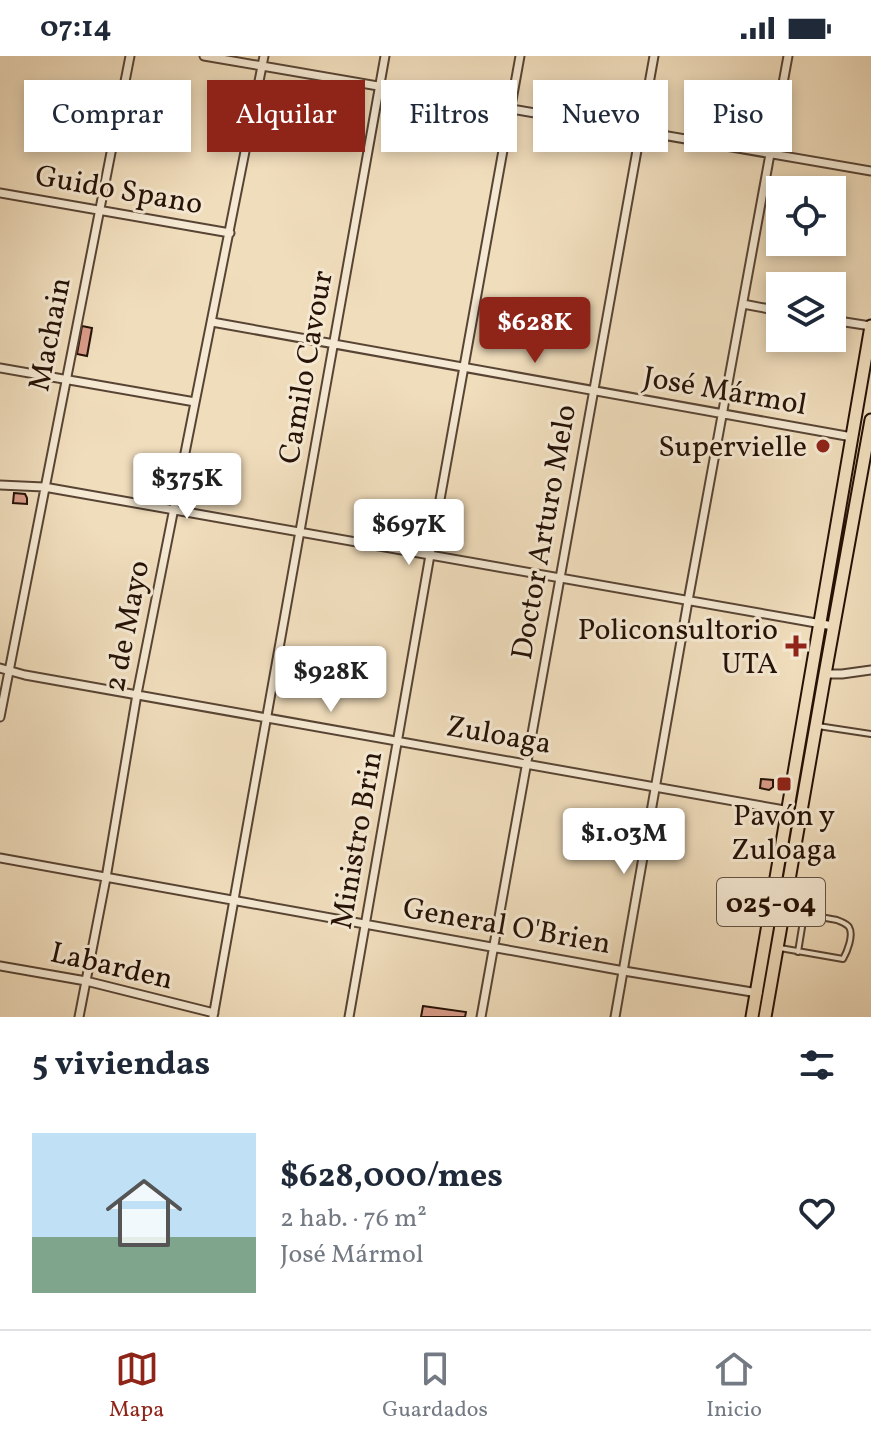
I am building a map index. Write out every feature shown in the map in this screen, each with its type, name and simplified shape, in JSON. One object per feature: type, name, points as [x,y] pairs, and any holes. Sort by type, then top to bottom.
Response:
[{"type":"main road","name":"025-04","points":[[752,1017],[871,326]]},
{"type":"main road","name":"025-04","points":[[765,1017],[871,420]]},
{"type":"street","name":"Machain","points":[[0,717],[130,56]]},
{"type":"street","points":[[204,56],[379,87]]},
{"type":"street","name":"2 de Mayo","points":[[79,1017],[137,694],[264,56]]},
{"type":"street","name":"Camilo Cavour","points":[[213,1015],[385,56]]},
{"type":"street","name":"Ministro Brin","points":[[516,80],[520,56]]},
{"type":"street","name":"Doctor Arturo Melo","points":[[650,80],[654,56]]},
{"type":"street","points":[[615,1017],[788,56]]},
{"type":"street","points":[[668,136],[871,171]]},
{"type":"street","name":"Ministro Brin","points":[[349,1017],[503,152]]},
{"type":"street","name":"Doctor Arturo Melo","points":[[481,1017],[636,152]]},
{"type":"street","name":"Guido Spano","points":[[0,193],[230,233]]},
{"type":"street","points":[[743,304],[766,308]]},
{"type":"street","name":"José Mármol","points":[[212,322],[852,437]]},
{"type":"street","points":[[846,322],[871,326]]},
{"type":"street","points":[[0,368],[195,402]]},
{"type":"street","points":[[0,485],[44,487],[833,626]]},
{"type":"street","name":"Zuloaga","points":[[0,668],[800,813]]},
{"type":"street","points":[[825,674],[871,670]]},
{"type":"street","name":"General O'Brien","points":[[0,858],[769,995]]},
{"type":"street","name":"Labarden","points":[[0,966],[86,981],[213,1015]]},
{"type":"lane","points":[[816,726],[871,734]]},
{"type":"lane","points":[[777,948],[843,959],[850,933],[845,923],[783,911]]},
{"type":"lane","points":[[798,952],[804,915]]},
{"type":"building","points":[[82,326],[92,328],[87,356],[77,354]]},
{"type":"building","points":[[14,493],[25,494],[27,504],[13,503]]},
{"type":"building","points":[[761,779],[773,780],[773,787],[769,790],[760,788]]},
{"type":"building","points":[[423,1006],[466,1012],[465,1017],[421,1017]]},
{"type":"place","name":"Supervielle","points":[[823,446]]},
{"type":"place","name":"Policonsultorio UTA","points":[[796,646]]},
{"type":"place","name":"Pavón y Zuloaga","points":[[784,784]]}]
